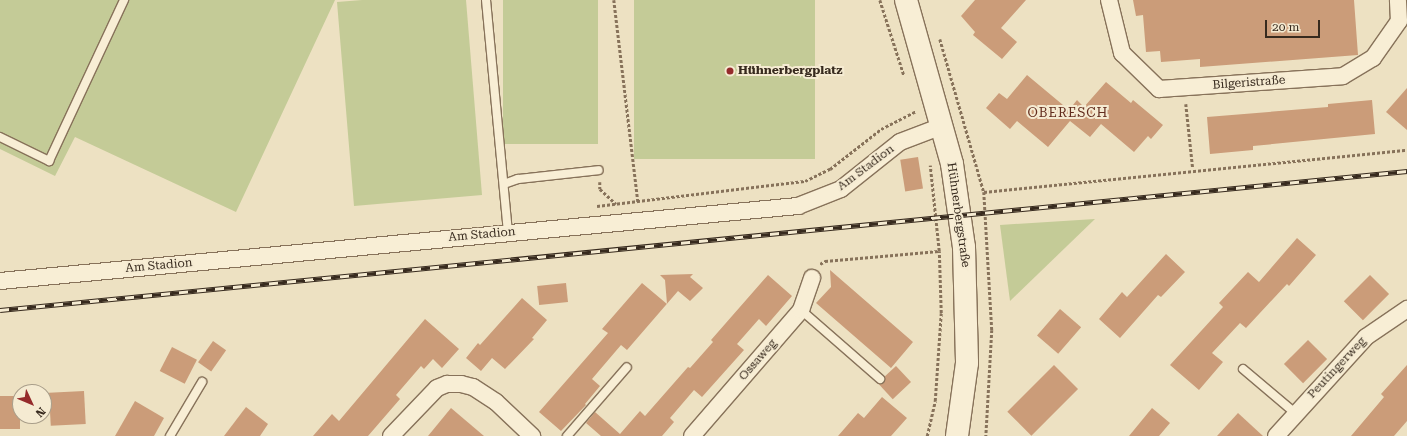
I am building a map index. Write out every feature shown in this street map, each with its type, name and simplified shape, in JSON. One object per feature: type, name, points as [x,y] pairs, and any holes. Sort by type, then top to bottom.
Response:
[{"type":"street","name":"Hühnerbergstraße","points":[[906,0],[932,129],[956,188],[964,247],[968,315],[967,363],[957,436]]},
{"type":"street","name":"Bilgeristraße","points":[[1109,0],[1122,53],[1159,89],[1343,76],[1373,58],[1399,22],[1398,0]]},
{"type":"street","name":"Am Stadion","points":[[0,281],[798,206],[841,189],[887,151],[932,129]]},
{"type":"street","name":"Ossaweg","points":[[692,436],[801,310],[812,278]]},
{"type":"street","name":"Peutingerweg","points":[[1276,436],[1295,413],[1366,337],[1407,310]]},
{"type":"street","points":[[392,436],[437,388],[447,384],[461,384],[472,387],[496,402],[532,436]]},
{"type":"lane","points":[[0,137],[49,161],[124,0]]},
{"type":"lane","points":[[486,0],[508,233]]},
{"type":"lane","points":[[504,184],[518,179],[600,170]]},
{"type":"lane","points":[[801,310],[880,379]]},
{"type":"lane","points":[[567,436],[627,367]]},
{"type":"lane","points":[[1243,369],[1295,413]]},
{"type":"lane","points":[[170,436],[202,382]]},
{"type":"path","points":[[614,0],[638,202]]},
{"type":"path","points":[[880,0],[906,82]]},
{"type":"path","points":[[939,37],[984,192],[992,330],[986,436]]},
{"type":"path","points":[[1184,88],[1193,169]]},
{"type":"path","points":[[914,104],[916,111],[932,129]]},
{"type":"path","points":[[592,206],[638,202],[805,181],[830,169],[881,129],[916,111]]},
{"type":"path","points":[[984,192],[1193,169],[1407,150]]},
{"type":"path","points":[[927,436],[935,401],[941,314],[939,251],[930,164]]},
{"type":"path","points":[[600,170],[600,189],[616,204]]},
{"type":"path","points":[[812,278],[817,266],[825,261],[939,251]]},
{"type":"green space","points":[[0,0],[335,0],[236,212],[75,137],[55,176],[0,149]]},
{"type":"green space","points":[[362,0],[466,0],[482,195],[354,206],[337,2]]},
{"type":"green space","points":[[503,0],[598,0],[598,144],[503,144]]},
{"type":"green space","name":"Hühnerbergplatz","points":[[634,0],[815,0],[815,159],[634,159]]},
{"type":"green space","points":[[1095,219],[1010,301],[1000,225]]},
{"type":"building","points":[[975,0],[1026,0],[1001,28],[1017,42],[1002,59],[973,35],[975,32],[961,16]]},
{"type":"building","points":[[1133,0],[1354,0],[1358,55],[1200,67],[1200,59],[1161,62],[1160,51],[1146,52],[1143,15],[1136,16]]},
{"type":"building","points":[[1027,75],[1069,110],[1077,100],[1084,107],[1106,82],[1131,103],[1133,100],[1163,125],[1151,139],[1148,136],[1134,152],[1101,124],[1090,137],[1070,121],[1048,147],[1017,121],[1010,129],[986,108],[999,93],[1007,99]]},
{"type":"building","points":[[1407,88],[1407,130],[1386,112]]},
{"type":"building","points":[[1372,100],[1375,134],[1253,146],[1253,150],[1210,154],[1207,117],[1328,107],[1328,104]]},
{"type":"building","points":[[918,157],[923,189],[905,191],[900,160]]},
{"type":"building","points":[[1297,238],[1316,255],[1289,286],[1287,284],[1246,328],[1240,323],[1212,353],[1223,362],[1199,390],[1170,365],[1223,307],[1219,303],[1248,272],[1259,282]]},
{"type":"building","points":[[1166,254],[1185,272],[1161,297],[1158,295],[1120,338],[1099,319],[1122,292],[1127,297]]},
{"type":"building","points":[[830,270],[913,342],[891,368],[816,303],[831,287]]},
{"type":"building","points":[[693,274],[690,277],[703,288],[690,301],[678,291],[667,304],[665,280],[660,275]]},
{"type":"building","points":[[768,275],[792,296],[766,326],[759,319],[737,344],[744,350],[702,397],[694,390],[670,418],[674,422],[662,436],[601,436],[586,423],[595,412],[620,434],[640,411],[645,416],[688,367],[690,368],[713,342],[711,340]]},
{"type":"building","points":[[1370,275],[1389,294],[1363,320],[1344,301]]},
{"type":"building","points":[[566,283],[568,302],[539,305],[537,286]]},
{"type":"building","points":[[642,283],[667,304],[627,350],[621,345],[592,379],[600,386],[585,404],[586,405],[561,431],[539,412],[608,333],[602,329]]},
{"type":"building","points":[[522,298],[547,320],[532,338],[534,339],[505,369],[492,358],[481,371],[466,358],[478,343],[480,345]]},
{"type":"building","points":[[1060,309],[1081,327],[1058,354],[1037,335]]},
{"type":"building","points":[[425,319],[459,349],[442,368],[433,359],[424,369],[421,366],[396,395],[400,399],[368,436],[313,436],[332,414],[339,421]]},
{"type":"building","points":[[1308,340],[1327,359],[1303,383],[1284,364]]},
{"type":"building","points":[[213,341],[226,350],[211,371],[198,362]]},
{"type":"building","points":[[172,347],[197,360],[185,384],[160,371]]},
{"type":"building","points":[[1054,365],[1078,389],[1031,436],[1007,412]]},
{"type":"building","points":[[1407,365],[1407,421],[1394,436],[1351,436],[1384,397],[1381,394]]},
{"type":"building","points":[[896,366],[911,382],[893,399],[878,383]]},
{"type":"building","points":[[84,391],[86,424],[51,426],[52,393]]},
{"type":"building","points":[[0,396],[12,396],[12,424],[20,424],[20,429],[0,429]]},
{"type":"building","points":[[882,397],[907,418],[891,436],[838,436],[858,413],[864,418]]},
{"type":"building","points":[[135,401],[164,418],[154,436],[115,436]]},
{"type":"building","points":[[246,407],[268,424],[260,436],[224,436]]},
{"type":"building","points":[[451,408],[484,436],[428,436]]},
{"type":"building","points":[[1152,408],[1170,423],[1159,436],[1129,436]]},
{"type":"building","points":[[1238,413],[1263,436],[1217,436]]},
{"type":"railway","points":[[0,310],[1407,171]]},
{"type":"place","name":"Hühnerbergplatz","points":[[730,71]]},
{"type":"district","name":"OBERESCH","points":[[1068,113]]}]
